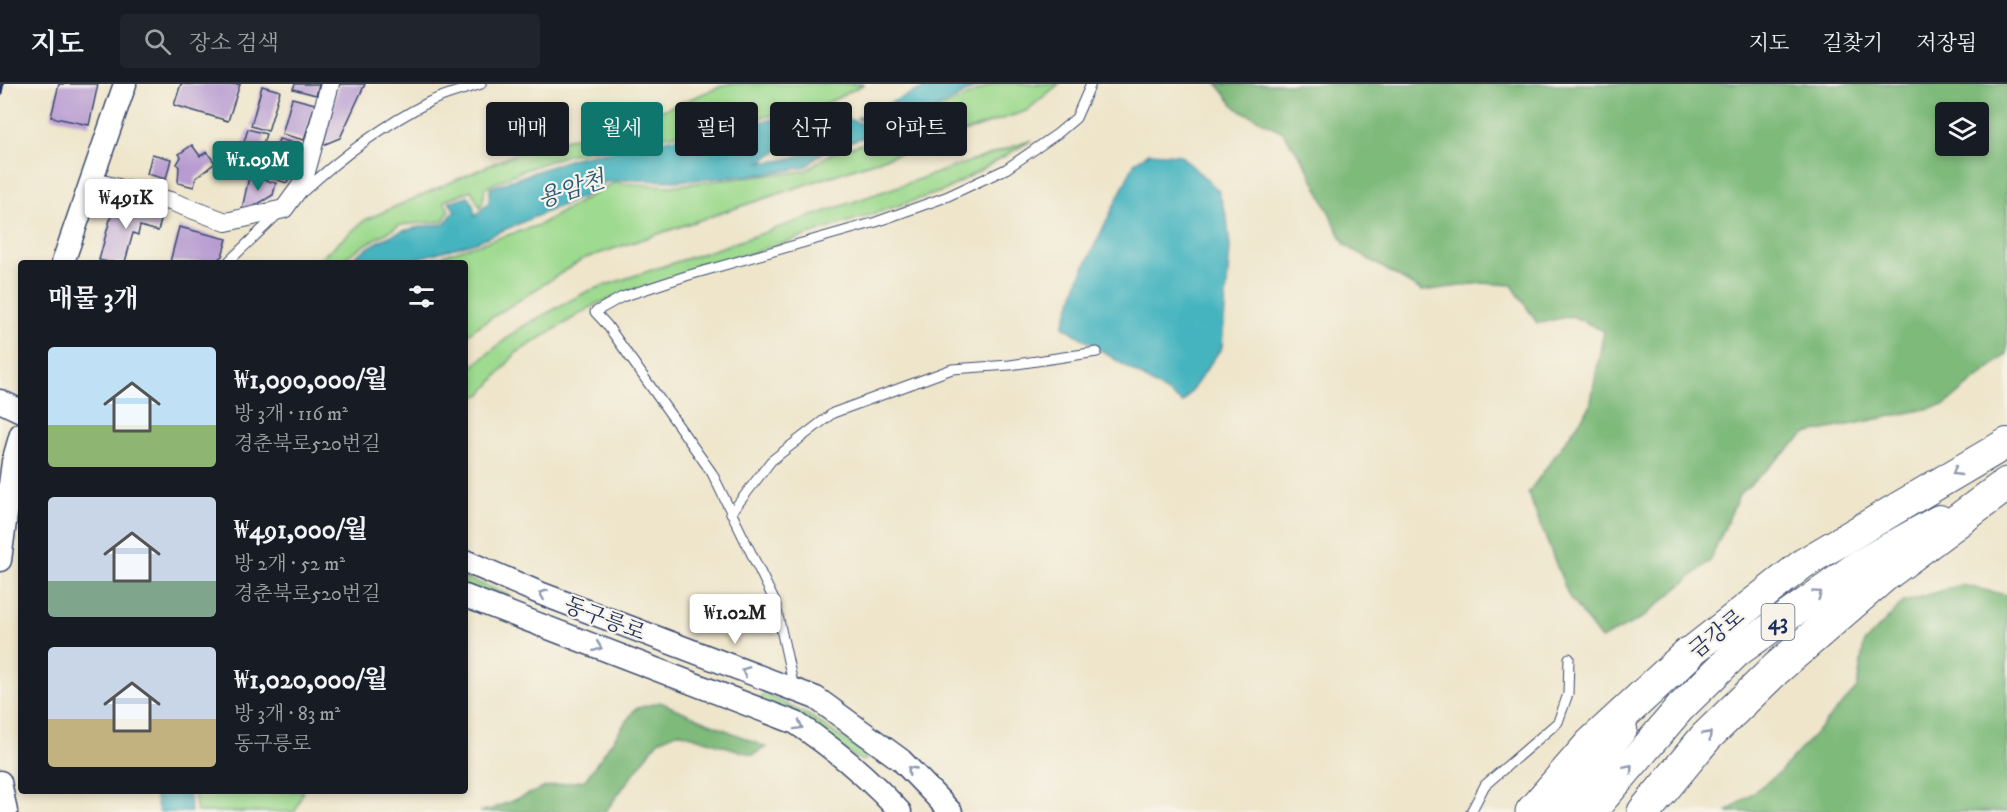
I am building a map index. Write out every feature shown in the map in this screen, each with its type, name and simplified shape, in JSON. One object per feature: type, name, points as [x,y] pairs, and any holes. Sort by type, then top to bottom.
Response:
[{"type":"highway","name":"금강로","points":[[1559,812],[1630,720],[1688,654],[1804,563],[2007,444]]},
{"type":"highway","name":"금강로","points":[[1591,812],[1680,708],[1737,652],[1859,565],[2007,484]]},
{"type":"highway","points":[[1644,812],[1706,736],[1776,669],[1882,577],[2007,484]]},
{"type":"highway","points":[[1532,812],[1591,744],[1688,654]]},
{"type":"street","points":[[64,260],[125,84]]},
{"type":"street","points":[[90,181],[170,201],[226,222],[284,209],[303,183],[330,84]]},
{"type":"street","points":[[0,401],[18,410]]},
{"type":"street","points":[[0,560],[14,505],[13,462],[18,444]]},
{"type":"street","name":"동구릉로","points":[[468,562],[542,594],[816,698],[901,760],[951,812]]},
{"type":"street","name":"동구릉로","points":[[468,597],[796,723],[840,754],[876,785],[900,812]]},
{"type":"street","points":[[0,782],[6,812]]},
{"type":"lane","points":[[230,260],[327,170],[374,135],[430,101],[481,84]]},
{"type":"lane","points":[[794,690],[775,602],[712,473],[607,325],[595,312],[632,293],[876,222],[946,197],[1006,169],[1057,134],[1076,118],[1091,84]]},
{"type":"lane","points":[[731,513],[771,461],[833,413],[952,369],[1010,365],[1096,352]]},
{"type":"lane","points":[[1471,812],[1485,785],[1558,722],[1568,694],[1569,658]]},
{"type":"green space","points":[[727,84],[864,84],[830,102],[770,102],[770,116],[758,118],[758,102],[683,102]]},
{"type":"green space","points":[[992,84],[1059,84],[1026,111],[967,131],[967,102],[955,102]]},
{"type":"green space","points":[[1217,84],[2007,84],[2007,354],[1945,405],[1805,434],[1739,495],[1710,561],[1642,618],[1601,639],[1569,597],[1528,493],[1590,407],[1604,331],[1572,316],[1537,323],[1512,285],[1482,283],[1422,291],[1345,245],[1306,165],[1283,132],[1236,108]]},
{"type":"green space","points":[[675,105],[675,134],[663,136],[663,110]]},
{"type":"green space","points":[[581,135],[581,152],[569,155],[569,139]]},
{"type":"green space","points":[[1032,140],[946,190],[596,304],[516,353],[482,394],[468,400],[468,370],[520,328],[588,291]]},
{"type":"green space","points":[[864,143],[864,156],[891,156],[583,259],[468,334],[468,260],[429,260],[539,225],[613,183],[670,186],[805,171],[828,156],[852,156],[852,147]]},
{"type":"green space","points":[[510,156],[564,156],[521,171],[485,188],[480,207],[471,190],[444,201],[449,211],[443,221],[400,225],[342,260],[318,260],[365,220]]},
{"type":"green space","points":[[468,579],[512,596],[513,601],[468,587]]},
{"type":"green space","points":[[1961,585],[2007,595],[2007,812],[1727,812],[1779,773],[1857,688],[1864,643],[1904,602]]},
{"type":"green space","points":[[763,694],[811,717],[867,755],[867,759],[862,761],[761,700]]},
{"type":"green space","points":[[660,702],[766,747],[753,755],[679,732],[658,741],[605,812],[479,812],[546,787],[585,780],[635,709]]},
{"type":"green space","points":[[195,794],[302,794],[295,812],[197,812]]},
{"type":"water","points":[[932,84],[981,84],[949,102],[892,102]]},
{"type":"water","points":[[864,115],[864,137],[852,141],[852,120],[863,124],[863,121],[857,118]]},
{"type":"water","name":"용암천","points":[[770,120],[770,156],[760,162],[773,162],[796,156],[818,156],[806,167],[765,174],[675,181],[605,182],[595,191],[476,242],[414,260],[350,260],[392,235],[429,225],[444,224],[455,211],[449,202],[468,196],[475,216],[489,202],[490,188],[574,158],[663,156],[663,141],[675,138],[675,156],[758,156],[758,122]]},
{"type":"water","points":[[1149,153],[1180,155],[1218,190],[1227,218],[1230,248],[1222,347],[1183,403],[1063,326],[1080,276],[1135,162]]},
{"type":"water","points":[[155,794],[188,794],[191,812],[159,812]]},
{"type":"building","points":[[59,84],[98,84],[89,125],[51,117]]},
{"type":"building","points":[[181,84],[240,84],[228,121],[174,105]]},
{"type":"building","points":[[295,84],[319,84],[316,95],[293,89]]},
{"type":"building","points":[[339,84],[365,84],[340,138],[323,145]]},
{"type":"building","points":[[262,86],[280,91],[268,131],[251,126]]},
{"type":"building","points":[[292,98],[315,104],[304,140],[282,134]]},
{"type":"building","points":[[248,129],[266,134],[254,173],[236,168]]},
{"type":"building","points":[[279,139],[298,144],[287,183],[268,177]]},
{"type":"building","points":[[192,145],[200,156],[207,152],[215,163],[196,178],[194,187],[178,183],[179,167],[177,164],[181,157],[179,154]]},
{"type":"building","points":[[152,154],[171,159],[166,179],[147,174]]},
{"type":"building","points":[[249,177],[276,183],[273,195],[248,210],[242,209]]},
{"type":"building","points":[[115,201],[163,213],[158,231],[140,226],[138,235],[133,233],[126,260],[99,260]]},
{"type":"building","points":[[179,227],[227,239],[222,256],[217,260],[171,260]]},
{"type":"railway","points":[[0,94],[2,84]]}]
